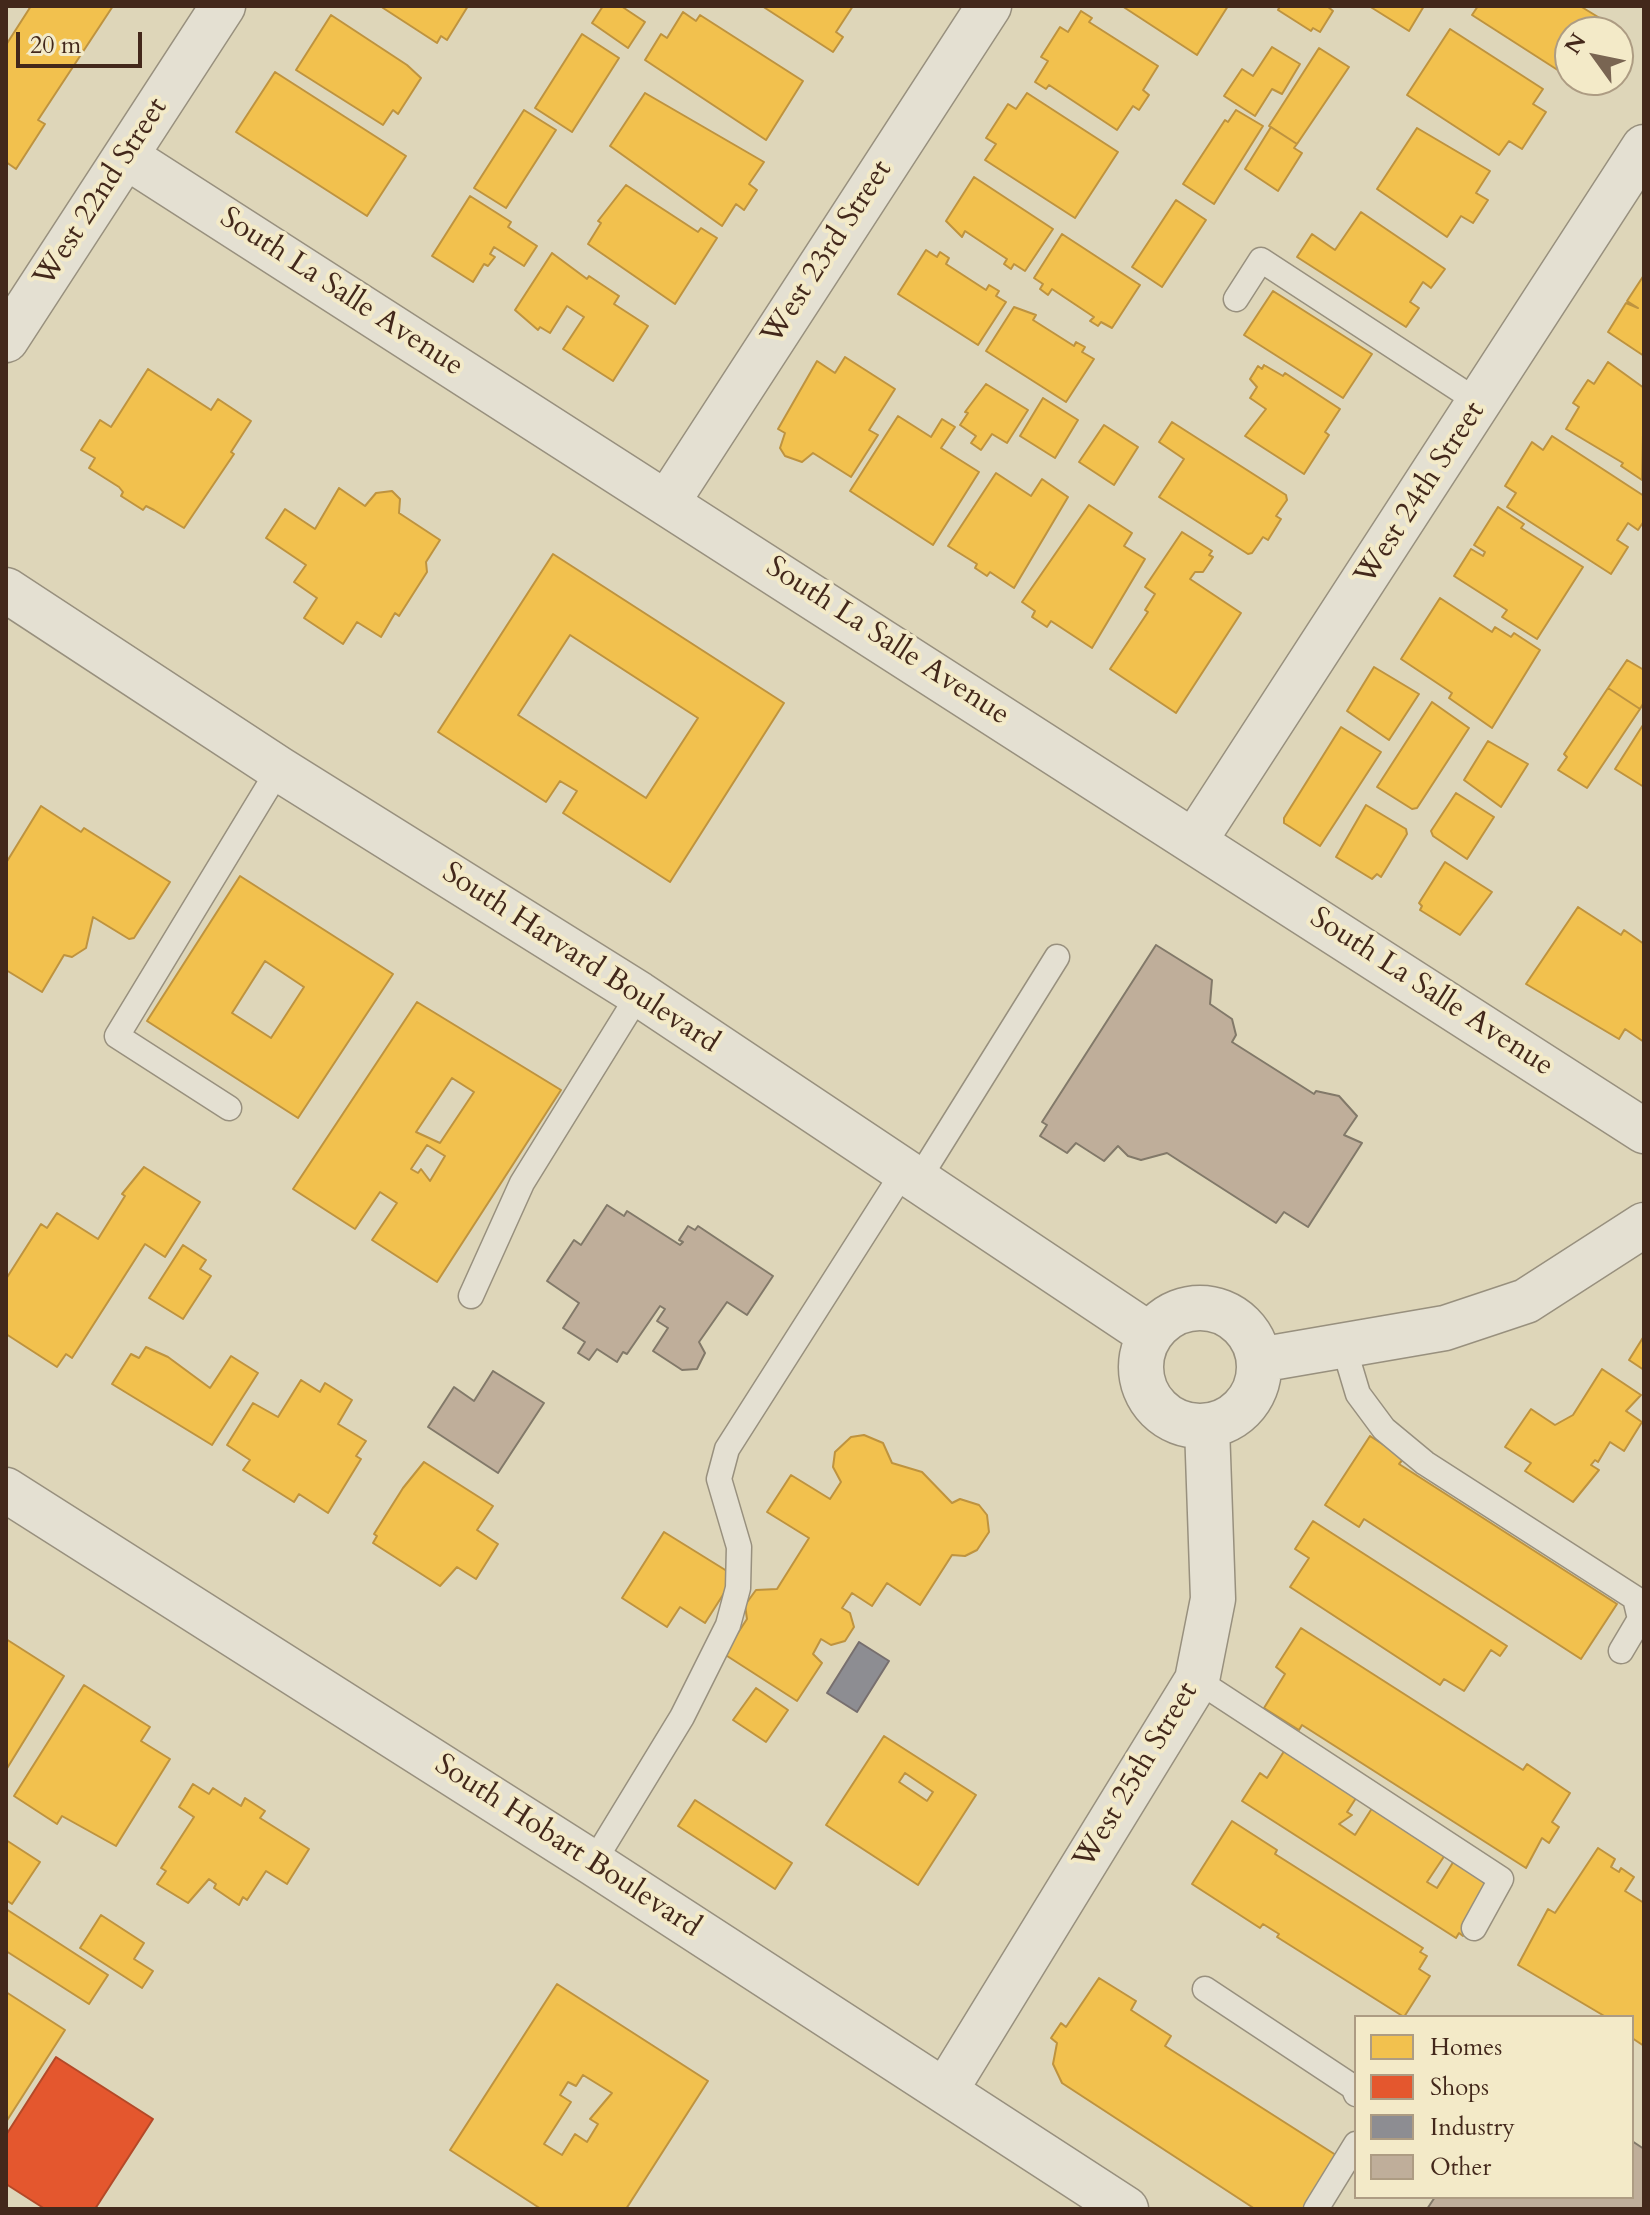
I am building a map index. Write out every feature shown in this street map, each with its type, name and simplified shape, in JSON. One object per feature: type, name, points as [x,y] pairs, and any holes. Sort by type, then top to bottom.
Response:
[{"type":"street","name":"West 23rd Street","points":[[668,501],[989,6]]},
{"type":"street","name":"West 22nd Street","points":[[6,340],[127,157],[218,7]]},
{"type":"street","name":"West 24th Street","points":[[1195,840],[1644,147]]},
{"type":"street","name":"South La Salle Avenue","points":[[127,157],[668,501],[1644,1131]]},
{"type":"street","name":"South Harvard Boulevard","points":[[6,590],[279,769],[639,994],[1150,1335]]},
{"type":"street","points":[[1259,1360],[1445,1328],[1526,1301],[1644,1225]]},
{"type":"street","points":[[1213,1309],[1245,1327],[1254,1342],[1259,1360],[1259,1379],[1252,1396],[1225,1422],[1207,1427],[1187,1426],[1155,1407],[1145,1391],[1140,1372],[1142,1353],[1150,1335],[1161,1321],[1177,1312],[1213,1309]]},
{"type":"street","name":"West 25th Street","points":[[945,2091],[1197,1680],[1213,1599],[1207,1427]]},
{"type":"street","name":"South Hobart Boulevard","points":[[6,1490],[593,1863],[1126,2209]]},
{"type":"lane","points":[[1236,299],[1261,260],[1480,403]]},
{"type":"lane","points":[[229,1108],[117,1036],[279,769]]},
{"type":"lane","points":[[593,1863],[682,1717],[728,1625],[738,1588],[739,1547],[719,1479],[727,1449],[1057,957]]},
{"type":"lane","points":[[471,1296],[522,1183],[639,994]]},
{"type":"lane","points":[[1343,1344],[1358,1394],[1384,1429],[1425,1463],[1635,1598],[1640,1619],[1621,1651]]},
{"type":"lane","points":[[1197,1680],[1501,1879],[1474,1928]]},
{"type":"lane","points":[[1205,1989],[1354,2089]]},
{"type":"lane","points":[[1316,2209],[1354,2147]]},
{"type":"building: Homes","points":[[31,6],[113,6],[38,120],[45,124],[16,169],[6,162],[6,45]]},
{"type":"building: Homes","points":[[380,6],[468,6],[447,40],[441,36],[437,43]]},
{"type":"building: Homes","points":[[603,6],[621,6],[645,22],[628,48],[592,23]]},
{"type":"building: Homes","points":[[762,6],[853,6],[836,32],[843,37],[833,52]]},
{"type":"building: Homes","points":[[1122,6],[1228,6],[1197,55]]},
{"type":"building: Homes","points":[[1280,6],[1327,6],[1333,11],[1320,32],[1313,28],[1311,31],[1278,10]]},
{"type":"building: Homes","points":[[1369,6],[1424,6],[1409,31]]},
{"type":"building: Homes","points":[[1478,6],[1580,6],[1596,16],[1554,16],[1554,68],[1472,15]]},
{"type":"building: Homes","points":[[1081,11],[1092,18],[1089,22],[1158,66],[1143,90],[1149,95],[1139,110],[1133,106],[1117,130],[1049,85],[1046,89],[1035,82],[1048,61],[1041,57],[1060,27],[1068,32]]},
{"type":"building: Homes","points":[[683,12],[696,21],[700,15],[803,81],[766,140],[645,60],[661,34],[667,38]]},
{"type":"building: Homes","points":[[331,15],[407,65],[421,78],[398,114],[393,110],[383,125],[296,70]]},
{"type":"building: Homes","points":[[1450,29],[1543,89],[1533,104],[1546,112],[1522,149],[1509,141],[1499,155],[1407,95]]},
{"type":"building: Homes","points":[[582,34],[619,58],[572,132],[535,108]]},
{"type":"building: Homes","points":[[1272,47],[1300,64],[1282,94],[1272,89],[1255,116],[1224,96],[1242,69],[1253,76]]},
{"type":"building: Homes","points":[[1319,48],[1349,67],[1297,144],[1269,126]]},
{"type":"building: Homes","points":[[275,72],[406,156],[367,216],[236,132]]},
{"type":"building: Homes","points":[[645,93],[764,162],[749,184],[757,190],[744,210],[736,204],[722,226],[610,146]]},
{"type":"building: Homes","points":[[1027,93],[1118,152],[1075,218],[985,160],[996,144],[986,138],[1008,104],[1016,109]]},
{"type":"building: Homes","points":[[524,110],[556,130],[506,208],[474,188]]},
{"type":"building: Homes","points":[[1236,110],[1263,126],[1214,204],[1183,184],[1225,120],[1228,122]]},
{"type":"building: Homes","points":[[1271,127],[1297,144],[1294,148],[1302,153],[1278,191],[1245,169]]},
{"type":"building: Homes","points":[[1417,128],[1490,171],[1476,193],[1488,200],[1473,223],[1461,216],[1447,237],[1377,189]]},
{"type":"building: Homes","points":[[974,177],[1053,229],[1025,271],[1014,264],[1011,269],[1004,264],[1007,259],[965,231],[962,237],[946,221]]},
{"type":"building: Homes","points":[[626,185],[698,232],[701,228],[717,238],[675,304],[588,244],[601,223],[598,221]]},
{"type":"building: Homes","points":[[470,196],[511,222],[508,227],[537,246],[524,266],[494,247],[490,254],[495,257],[488,266],[484,264],[473,282],[432,256]]},
{"type":"building: Homes","points":[[1176,200],[1206,220],[1162,287],[1132,267]]},
{"type":"building: Homes","points":[[1361,212],[1445,269],[1431,288],[1423,282],[1410,302],[1419,308],[1406,327],[1297,257],[1312,234],[1335,250]]},
{"type":"building: Homes","points":[[1062,234],[1140,285],[1112,328],[1090,321],[1094,317],[1052,289],[1048,295],[1040,289],[1043,284],[1034,278]]},
{"type":"building: Homes","points":[[926,250],[937,257],[940,252],[949,258],[946,264],[986,290],[989,285],[999,291],[996,296],[1006,302],[978,345],[898,294]]},
{"type":"building: Homes","points":[[552,253],[587,279],[589,276],[619,296],[614,304],[648,326],[613,381],[563,349],[584,317],[567,306],[550,333],[540,327],[538,330],[515,310]]},
{"type":"building: Homes","points":[[1644,275],[1644,356],[1608,332],[1626,303],[1638,308],[1627,301]]},
{"type":"building: Homes","points":[[1273,291],[1372,354],[1343,398],[1244,335]]},
{"type":"building: Homes","points":[[1014,307],[1036,315],[1033,320],[1074,346],[1076,342],[1085,347],[1082,352],[1094,359],[1066,402],[986,351]]},
{"type":"building: Homes","points":[[845,357],[895,389],[869,430],[878,435],[851,477],[813,453],[802,462],[785,456],[780,448],[785,433],[778,429],[817,361],[835,373]]},
{"type":"building: Homes","points":[[1608,362],[1644,388],[1642,480],[1621,466],[1623,463],[1566,429],[1579,407],[1573,403],[1588,380],[1594,384]]},
{"type":"building: Homes","points":[[1264,365],[1283,376],[1285,373],[1340,409],[1325,432],[1329,435],[1304,474],[1245,436],[1266,409],[1250,398],[1257,387],[1250,379],[1258,366],[1262,369]]},
{"type":"building: Homes","points":[[148,369],[211,410],[218,399],[251,421],[231,452],[234,454],[184,528],[146,506],[143,510],[121,496],[123,492],[119,487],[89,468],[95,458],[81,450],[100,420],[111,427]]},
{"type":"building: Homes","points":[[986,384],[1028,410],[1007,443],[992,434],[981,450],[971,443],[976,436],[960,425],[968,413],[965,412]]},
{"type":"building: Homes","points":[[1043,398],[1078,420],[1055,458],[1020,436]]},
{"type":"building: Homes","points":[[898,416],[931,437],[942,419],[955,427],[941,448],[979,472],[933,545],[850,491]]},
{"type":"building: Homes","points":[[1172,422],[1286,495],[1287,500],[1276,516],[1281,519],[1268,540],[1263,537],[1252,553],[1248,554],[1159,497],[1184,459],[1159,442]]},
{"type":"building: Homes","points":[[1104,425],[1138,447],[1114,485],[1079,462]]},
{"type":"building: Homes","points":[[1552,436],[1644,496],[1644,521],[1638,530],[1628,523],[1617,540],[1628,547],[1611,574],[1507,507],[1516,493],[1505,486],[1532,442],[1543,450]]},
{"type":"building: Homes","points":[[996,473],[1031,496],[1042,479],[1068,497],[1014,588],[990,572],[987,576],[975,568],[977,564],[948,546]]},
{"type":"building: Homes","points":[[339,488],[365,506],[376,493],[392,491],[400,499],[399,513],[440,540],[426,562],[427,572],[399,616],[395,613],[381,637],[357,622],[343,644],[304,618],[317,598],[294,582],[306,565],[266,538],[285,509],[315,529]]},
{"type":"building: Homes","points":[[1089,505],[1132,533],[1124,546],[1145,559],[1092,648],[1051,621],[1047,627],[1032,617],[1035,611],[1022,602]]},
{"type":"building: Homes","points":[[1498,507],[1524,524],[1521,528],[1583,567],[1537,639],[1502,617],[1507,610],[1454,576],[1471,549],[1483,556],[1485,552],[1474,545]]},
{"type":"building: Homes","points":[[1182,532],[1212,551],[1209,555],[1213,557],[1203,572],[1195,572],[1190,579],[1241,613],[1176,713],[1110,669],[1148,612],[1145,610],[1155,594],[1145,587]]},
{"type":"building: Homes","points":[[553,554],[784,703],[670,882],[563,813],[577,791],[560,781],[546,802],[438,732]],"holes":[[[570,635],[698,718],[646,798],[518,715]]]},
{"type":"building: Homes","points":[[1440,598],[1492,632],[1495,627],[1511,637],[1514,633],[1540,650],[1492,728],[1449,698],[1452,693],[1401,659]]},
{"type":"building: Homes","points":[[1627,660],[1644,670],[1644,702],[1640,709],[1608,688]]},
{"type":"building: Homes","points":[[1374,667],[1419,694],[1389,740],[1347,711]]},
{"type":"building: Homes","points":[[1608,688],[1640,709],[1587,788],[1558,770],[1567,757],[1564,754]]},
{"type":"building: Homes","points":[[1432,702],[1469,728],[1417,808],[1412,809],[1377,787]]},
{"type":"building: Homes","points":[[1644,726],[1644,787],[1615,769]]},
{"type":"building: Homes","points":[[1341,727],[1381,752],[1320,846],[1284,823],[1284,818]]},
{"type":"building: Homes","points":[[1488,741],[1528,764],[1501,807],[1464,780]]},
{"type":"building: Homes","points":[[1456,793],[1494,817],[1467,859],[1433,836],[1431,831]]},
{"type":"building: Homes","points":[[1366,805],[1406,829],[1407,834],[1381,877],[1377,874],[1372,879],[1336,857]]},
{"type":"building: Homes","points":[[41,806],[81,832],[84,828],[170,882],[134,938],[129,939],[93,917],[86,948],[72,957],[64,955],[42,992],[6,970],[6,863]]},
{"type":"building: Homes","points":[[1445,862],[1492,892],[1460,935],[1420,910],[1422,906],[1419,903]]},
{"type":"building: Homes","points":[[240,876],[393,974],[298,1118],[147,1021]],"holes":[[[265,961],[304,987],[271,1038],[232,1013]]]},
{"type":"building: Homes","points":[[1578,907],[1621,935],[1624,930],[1644,944],[1644,1042],[1625,1029],[1619,1039],[1526,984]]},
{"type":"building: Homes","points":[[417,1002],[561,1090],[437,1282],[372,1240],[397,1203],[380,1192],[355,1229],[293,1189]],"holes":[[[452,1078],[474,1092],[440,1143],[416,1132]],[[427,1145],[445,1156],[430,1181],[421,1169],[418,1173],[411,1169]]]},
{"type":"building: Homes","points":[[144,1167],[200,1202],[165,1257],[145,1244],[72,1358],[66,1354],[57,1367],[6,1334],[6,1279],[41,1224],[47,1228],[57,1213],[98,1239],[125,1196],[122,1194]]},
{"type":"building: Homes","points":[[183,1245],[206,1260],[200,1269],[211,1276],[183,1319],[149,1298]]},
{"type":"building: Homes","points":[[1644,1336],[1644,1370],[1629,1360]]},
{"type":"building: Homes","points":[[146,1347],[168,1357],[210,1388],[231,1356],[258,1373],[212,1445],[112,1384],[131,1354],[139,1358]]},
{"type":"building: Homes","points":[[1602,1369],[1641,1395],[1626,1411],[1642,1422],[1624,1451],[1610,1442],[1598,1462],[1595,1460],[1591,1465],[1599,1470],[1573,1502],[1525,1471],[1531,1463],[1505,1447],[1531,1409],[1555,1425],[1573,1415]]},
{"type":"building: Homes","points":[[301,1380],[320,1392],[325,1383],[352,1400],[338,1424],[366,1441],[356,1456],[361,1459],[328,1513],[299,1494],[294,1502],[243,1470],[250,1460],[227,1445],[253,1403],[278,1417]]},
{"type":"building: Homes","points":[[864,1435],[883,1443],[892,1463],[922,1472],[952,1503],[960,1499],[979,1505],[987,1515],[989,1532],[977,1550],[965,1556],[952,1555],[920,1605],[887,1583],[872,1606],[852,1593],[842,1608],[850,1613],[854,1627],[845,1641],[831,1645],[821,1639],[813,1654],[822,1663],[797,1701],[724,1654],[747,1619],[745,1605],[756,1590],[777,1589],[809,1538],[767,1512],[791,1475],[830,1499],[841,1482],[833,1467],[835,1452],[851,1437]]},
{"type":"building: Homes","points":[[1370,1436],[1404,1458],[1399,1464],[1617,1604],[1581,1659],[1364,1519],[1359,1527],[1325,1505]]},
{"type":"building: Homes","points":[[424,1462],[493,1506],[477,1530],[498,1544],[476,1579],[457,1567],[440,1586],[373,1543],[377,1536],[374,1534],[403,1488]]},
{"type":"building: Homes","points":[[1313,1521],[1507,1646],[1500,1656],[1491,1650],[1464,1691],[1444,1679],[1440,1685],[1290,1587],[1309,1558],[1295,1549]]},
{"type":"building: Homes","points":[[664,1532],[735,1576],[705,1623],[680,1607],[667,1627],[622,1598]]},
{"type":"building: Homes","points":[[1301,1628],[1523,1770],[1527,1764],[1570,1793],[1552,1822],[1559,1827],[1549,1843],[1542,1838],[1526,1868],[1302,1725],[1299,1730],[1264,1708],[1285,1674],[1276,1667]]},
{"type":"building: Homes","points":[[6,1639],[64,1676],[6,1770]]},
{"type":"building: Homes","points":[[84,1685],[150,1727],[141,1741],[170,1759],[116,1846],[62,1816],[57,1824],[14,1796]]},
{"type":"building: Homes","points":[[756,1688],[788,1710],[766,1742],[733,1720]]},
{"type":"building: Homes","points":[[884,1736],[976,1795],[918,1885],[826,1825]],"holes":[[[905,1773],[933,1792],[927,1801],[899,1782]]]},
{"type":"building: Homes","points":[[1288,1745],[1360,1792],[1347,1812],[1352,1815],[1339,1824],[1355,1835],[1376,1802],[1449,1849],[1427,1882],[1437,1888],[1457,1856],[1495,1888],[1463,1936],[1459,1933],[1456,1938],[1242,1801],[1260,1773],[1267,1778]]},
{"type":"building: Homes","points":[[193,1784],[209,1794],[213,1788],[241,1806],[245,1798],[265,1811],[260,1818],[309,1849],[287,1884],[266,1871],[247,1900],[243,1897],[239,1905],[214,1888],[216,1884],[209,1879],[188,1903],[157,1884],[166,1871],[161,1868],[194,1817],[179,1807]]},
{"type":"building: Homes","points":[[695,1800],[792,1863],[775,1889],[678,1826]]},
{"type":"building: Homes","points":[[1232,1821],[1277,1850],[1275,1854],[1423,1948],[1420,1952],[1427,1956],[1419,1969],[1430,1976],[1405,2015],[1401,2015],[1277,1937],[1279,1934],[1263,1924],[1260,1928],[1192,1884]]},
{"type":"building: Homes","points":[[6,1840],[40,1862],[12,1904],[6,1900]]},
{"type":"building: Homes","points":[[1598,1848],[1615,1859],[1611,1867],[1619,1872],[1621,1868],[1634,1877],[1625,1891],[1644,1903],[1644,2046],[1634,2039],[1634,2015],[1603,2015],[1518,1965],[1548,1909],[1555,1913]]},
{"type":"building: Homes","points":[[6,1909],[108,1975],[89,2004],[6,1951]]},
{"type":"building: Homes","points":[[101,1915],[144,1943],[134,1959],[153,1971],[142,1988],[80,1948]]},
{"type":"building: Homes","points":[[1099,1978],[1136,2001],[1131,2010],[1171,2036],[1165,2046],[1339,2157],[1306,2209],[1255,2209],[1062,2083],[1053,2064],[1057,2043],[1051,2038],[1061,2023],[1066,2027]]},
{"type":"building: Homes","points":[[557,1984],[708,2081],[626,2209],[541,2209],[450,2150]],"holes":[[[583,2075],[612,2093],[590,2119],[598,2124],[587,2142],[575,2134],[562,2155],[544,2144],[571,2102],[560,2095],[568,2082],[576,2086]]]},
{"type":"building: Homes","points":[[6,1992],[65,2030],[6,2122]]},
{"type":"building: Shops","points":[[56,2057],[153,2119],[95,2209],[45,2209],[6,2184],[6,2135]]},
{"type":"building: Industry","points":[[859,1642],[889,1661],[857,1712],[827,1693]]},
{"type":"building: Other","points":[[1156,945],[1212,980],[1210,1004],[1232,1019],[1236,1035],[1232,1042],[1314,1094],[1316,1091],[1339,1096],[1357,1116],[1344,1135],[1362,1143],[1308,1227],[1284,1212],[1276,1223],[1167,1153],[1141,1160],[1128,1156],[1118,1146],[1104,1161],[1076,1143],[1067,1153],[1040,1136],[1047,1125],[1042,1122]]},
{"type":"building: Other","points":[[607,1205],[624,1216],[627,1211],[680,1245],[683,1242],[679,1240],[688,1226],[695,1230],[698,1226],[773,1276],[747,1315],[727,1302],[699,1342],[705,1353],[697,1369],[682,1370],[653,1351],[668,1328],[657,1321],[665,1309],[660,1306],[627,1354],[623,1352],[617,1362],[597,1349],[589,1360],[578,1353],[585,1342],[563,1328],[579,1303],[547,1281],[574,1240],[581,1245]]},
{"type":"building: Other","points":[[493,1371],[544,1403],[498,1473],[428,1427],[454,1387],[474,1401]]},
{"type":"building: Other","points":[[1634,2142],[1644,2149],[1644,2209],[1427,2209],[1434,2199],[1634,2199]]}]
